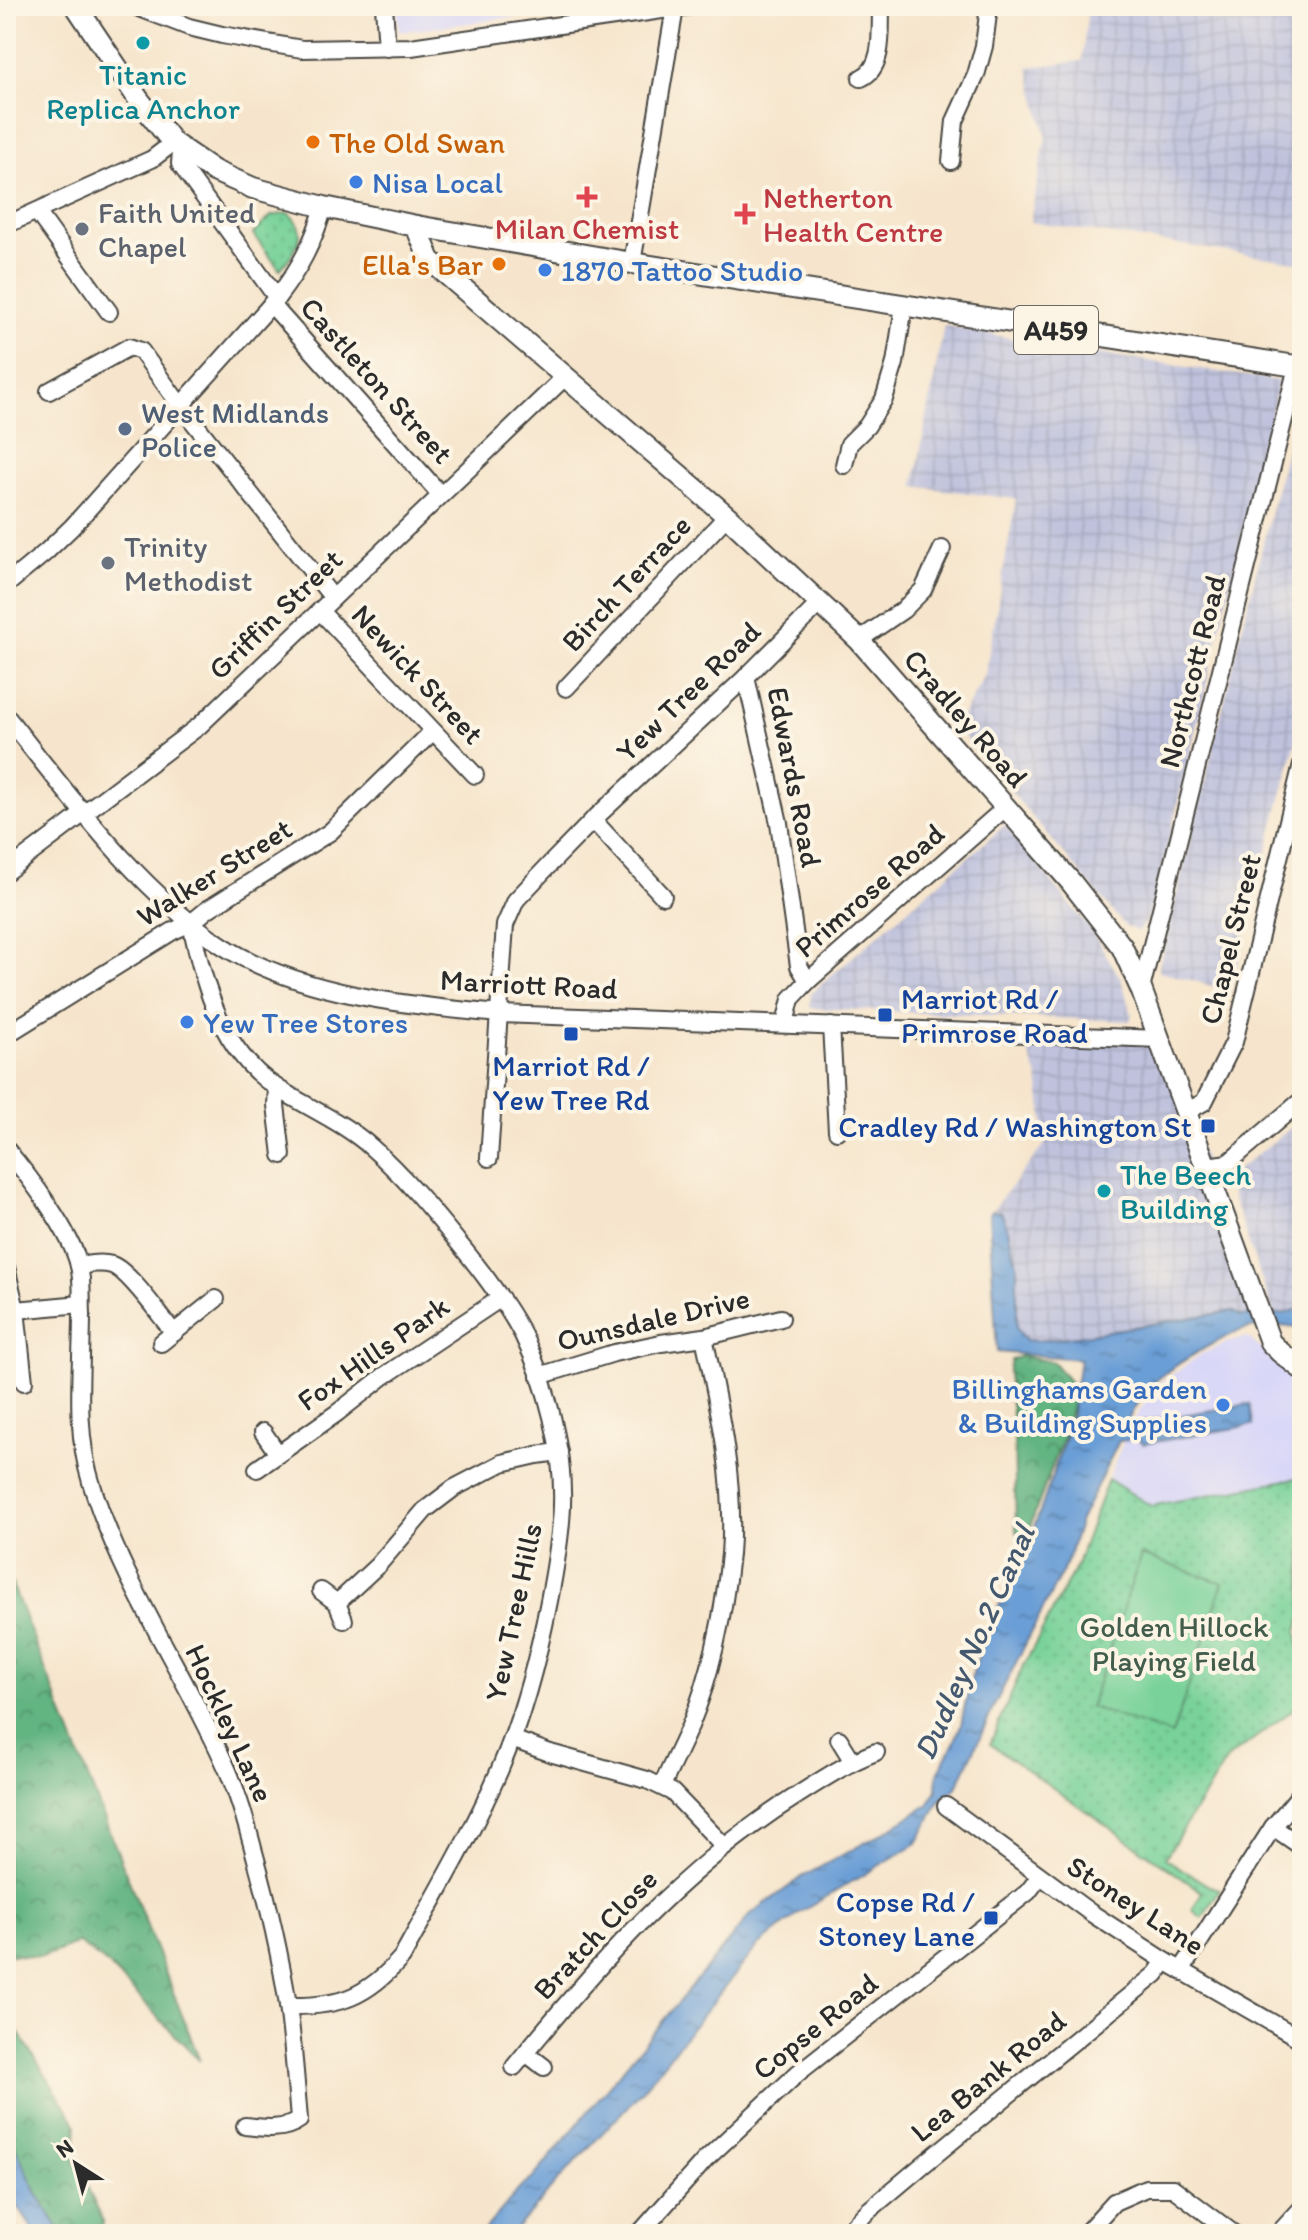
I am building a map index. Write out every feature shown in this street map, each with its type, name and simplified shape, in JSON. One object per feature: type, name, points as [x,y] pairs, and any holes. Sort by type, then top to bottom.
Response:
[{"type":"main road","name":"A459","points":[[76,6],[139,100],[177,146],[214,171],[253,188],[416,226],[632,263],[1299,367]]},
{"type":"main road","name":"Cradley Road","points":[[416,226],[430,260],[727,516],[859,640],[1071,882],[1122,947],[1160,1039],[1268,1336],[1280,1352],[1302,1369]]},
{"type":"street","points":[[134,6],[179,24],[302,49],[411,47],[682,7],[632,263]]},
{"type":"street","points":[[384,6],[387,48]]},
{"type":"street","points":[[861,78],[871,74],[875,66],[880,42],[881,6]]},
{"type":"street","points":[[951,161],[955,121],[976,75],[984,46],[989,6]]},
{"type":"street","points":[[6,225],[177,146]]},
{"type":"street","name":"Castleton Street","points":[[177,146],[180,164],[274,301],[440,494]]},
{"type":"street","points":[[6,585],[72,527],[274,301],[299,269],[316,235],[324,207]]},
{"type":"street","points":[[37,212],[109,312]]},
{"type":"street","points":[[844,465],[849,444],[867,426],[884,399],[895,363],[904,306]]},
{"type":"street","points":[[49,391],[129,347],[141,351],[333,598]]},
{"type":"street","name":"Northcott Road","points":[[1141,989],[1299,367]]},
{"type":"street","name":"Griffin Street","points":[[6,872],[199,726],[566,376]]},
{"type":"street","name":"Birch Terrace","points":[[566,688],[727,516]]},
{"type":"street","points":[[859,640],[903,610],[923,590],[942,549]]},
{"type":"street","name":"Yew Tree Road","points":[[489,1158],[505,925],[516,900],[593,820],[821,602]]},
{"type":"street","name":"Newick Street","points":[[320,611],[475,775]]},
{"type":"street","name":"Edwards Road","points":[[746,677],[779,823],[799,966],[808,981]]},
{"type":"street","name":"Marriott Road","points":[[6,716],[158,895],[225,947],[275,972],[307,983],[391,1002],[500,1014],[1160,1039]]},
{"type":"street","name":"Walker Street","points":[[6,1035],[173,931],[191,923],[208,909],[330,832],[432,732]]},
{"type":"street","name":"Chapel Street","points":[[1186,1112],[1204,1102],[1234,1042],[1302,764]]},
{"type":"street","name":"Primrose Road","points":[[785,1024],[791,999],[808,981],[1005,808]]},
{"type":"street","points":[[593,820],[663,896]]},
{"type":"street","name":"Yew Tree Hills","points":[[191,923],[199,967],[210,999],[245,1059],[277,1088],[368,1144],[392,1165],[501,1298],[523,1336],[539,1376],[559,1452],[562,1504],[554,1575],[535,1665],[512,1739],[475,1822],[402,1957],[387,1974],[354,1997],[317,2007],[288,2006]]},
{"type":"street","points":[[831,1026],[837,1131]]},
{"type":"street","points":[[277,1088],[282,1155]]},
{"type":"street","points":[[1207,1166],[1228,1163],[1302,1100]]},
{"type":"street","name":"Hockley Lane","points":[[6,1149],[54,1214],[71,1243],[79,1266],[79,1387],[83,1445],[90,1481],[128,1575],[228,1772],[244,1814],[259,1870],[288,2006],[299,2120],[293,2125],[279,2127],[245,2126]]},
{"type":"street","points":[[79,1266],[101,1263],[115,1266],[126,1275],[167,1338],[216,1299]]},
{"type":"street","points":[[6,1267],[16,1310],[24,1382]]},
{"type":"street","name":"Fox Hills Park","points":[[257,1469],[384,1376],[501,1298]]},
{"type":"street","points":[[16,1310],[81,1304]]},
{"type":"street","name":"Ounsdale Drive","points":[[539,1376],[614,1353],[704,1337],[781,1318]]},
{"type":"street","points":[[662,1786],[690,1724],[708,1672],[730,1553],[725,1446],[704,1337]]},
{"type":"street","points":[[263,1432],[278,1454]]},
{"type":"street","points":[[337,1603],[378,1565],[425,1510],[454,1488],[502,1463],[559,1452]]},
{"type":"street","points":[[321,1591],[337,1603],[344,1620]]},
{"type":"street","points":[[512,1739],[662,1786],[684,1802],[724,1846]]},
{"type":"street","points":[[839,1739],[852,1760]]},
{"type":"street","name":"Bratch Close","points":[[514,2067],[605,1958],[724,1846],[762,1817],[852,1760],[876,1752]]},
{"type":"street","points":[[1182,1969],[1273,1827],[1302,1792]]},
{"type":"street","name":"Stoney Lane","points":[[946,1806],[1091,1913],[1165,1961],[1302,2040]]},
{"type":"street","points":[[1273,1827],[1302,1847]]},
{"type":"street","name":"Copse Road","points":[[639,2234],[705,2160],[798,2073],[1028,1892],[1040,1876]]},
{"type":"street","name":"Lea Bank Road","points":[[845,2234],[924,2164],[1156,1974],[1165,1961]]},
{"type":"street","points":[[526,2053],[544,2067]]},
{"type":"street","points":[[1085,2234],[1114,2202],[1146,2188],[1173,2188],[1234,2234]]},
{"type":"street","points":[[1278,2234],[1302,2208]]},
{"type":"shaded area","points":[[397,6],[599,6],[399,32]]},
{"type":"shaded area","points":[[1088,6],[1302,6],[1302,263],[1030,222],[1046,136],[1028,67],[1082,61]]},
{"type":"shaded area","points":[[944,325],[1049,346],[1279,381],[1149,918],[1138,931],[1125,926],[956,727],[985,675],[1016,499],[914,486]]},
{"type":"shaded area","points":[[1292,426],[1302,429],[1302,719],[1230,991],[1158,971]]},
{"type":"shaded area","points":[[1005,825],[1091,930],[1121,979],[1132,1014],[1130,1021],[810,1008],[811,993]]},
{"type":"shaded area","points":[[1021,1034],[1160,1039],[1262,1320],[997,1352],[989,1214],[1046,1143],[1038,1077]]},
{"type":"shaded area","points":[[1302,1119],[1302,1308],[1274,1314],[1226,1179]]},
{"type":"shaded area","name":"Billinghams Garden & Building Supplies","points":[[1247,1337],[1302,1382],[1302,1477],[1151,1506],[1108,1479],[1131,1424],[1156,1386],[1202,1354]]},
{"type":"green space","points":[[288,213],[295,220],[300,235],[299,242],[280,270],[253,234],[271,216]]},
{"type":"green space","points":[[1021,1356],[1053,1362],[1072,1385],[1073,1401],[1065,1432],[1029,1529],[1019,1537],[1008,1373],[1011,1360]]},
{"type":"green space","name":"Golden Hillock Playing Field","points":[[1302,1477],[1302,1619],[1297,1631],[1302,1664],[1302,1703],[1228,1758],[1165,1858],[1209,1886],[1220,1889],[1202,1918],[1192,1910],[1202,1892],[990,1744],[1020,1673],[1076,1566],[1108,1479],[1151,1506]]},
{"type":"green space","points":[[1141,1555],[1223,1583],[1172,1735],[1090,1707]]},
{"type":"green space","points":[[6,1568],[200,2061],[110,1967],[79,1943],[42,1957],[6,1954]]},
{"type":"green space","points":[[6,2012],[77,2125],[75,2162],[103,2220],[102,2234],[62,2234],[36,2192],[6,2126]]},
{"type":"water","points":[[992,1211],[1001,1212],[1008,1230],[1017,1265],[1017,1329],[1026,1340],[1078,1336],[1232,1311],[1241,1316],[1282,1314],[1302,1308],[1302,1327],[1267,1326],[1238,1331],[1184,1360],[1149,1388],[1125,1428],[1133,1429],[1140,1422],[1250,1404],[1253,1425],[1143,1444],[1137,1439],[1119,1441],[1080,1520],[1067,1562],[961,1779],[955,1789],[941,1799],[917,1843],[799,1913],[757,1947],[639,2094],[512,2234],[481,2234],[520,2188],[533,2178],[751,1914],[802,1877],[928,1805],[937,1790],[938,1773],[961,1725],[969,1685],[983,1642],[1009,1589],[1008,1575],[1024,1552],[1040,1512],[1071,1420],[1080,1359],[997,1352],[989,1214]]},
{"type":"water","points":[[6,2126],[36,2192],[62,2234],[36,2234],[6,2189]]},
{"type":"place","name":"Titanic Replica Anchor","points":[[143,43]]},
{"type":"place","name":"The Old Swan","points":[[313,142]]},
{"type":"place","name":"Nisa Local","points":[[356,182]]},
{"type":"place","name":"Milan Chemist","points":[[587,197]]},
{"type":"place","name":"Netherton Health Centre","points":[[745,214]]},
{"type":"place","name":"Faith United Chapel","points":[[82,229]]},
{"type":"place","name":"Ella's Bar","points":[[499,264]]},
{"type":"place","name":"1870 Tattoo Studio","points":[[545,270]]},
{"type":"place","name":"West Midlands Police","points":[[125,429]]},
{"type":"place","name":"Trinity Methodist","points":[[108,563]]},
{"type":"place","name":"Marriot Rd / Primrose Road","points":[[885,1015]]},
{"type":"place","name":"Yew Tree Stores","points":[[187,1022]]},
{"type":"place","name":"Marriot Rd / Yew Tree Rd","points":[[571,1034]]},
{"type":"place","name":"Cradley Rd / Washington St","points":[[1208,1126]]},
{"type":"place","name":"The Beech Building","points":[[1104,1191]]},
{"type":"place","name":"Billinghams Garden & Building Supplies","points":[[1223,1405]]},
{"type":"place","name":"Copse Rd / Stoney Lane","points":[[991,1918]]},
{"type":"water label","name":"Dudley No.2 Canal","points":[[974,1642]]}]
